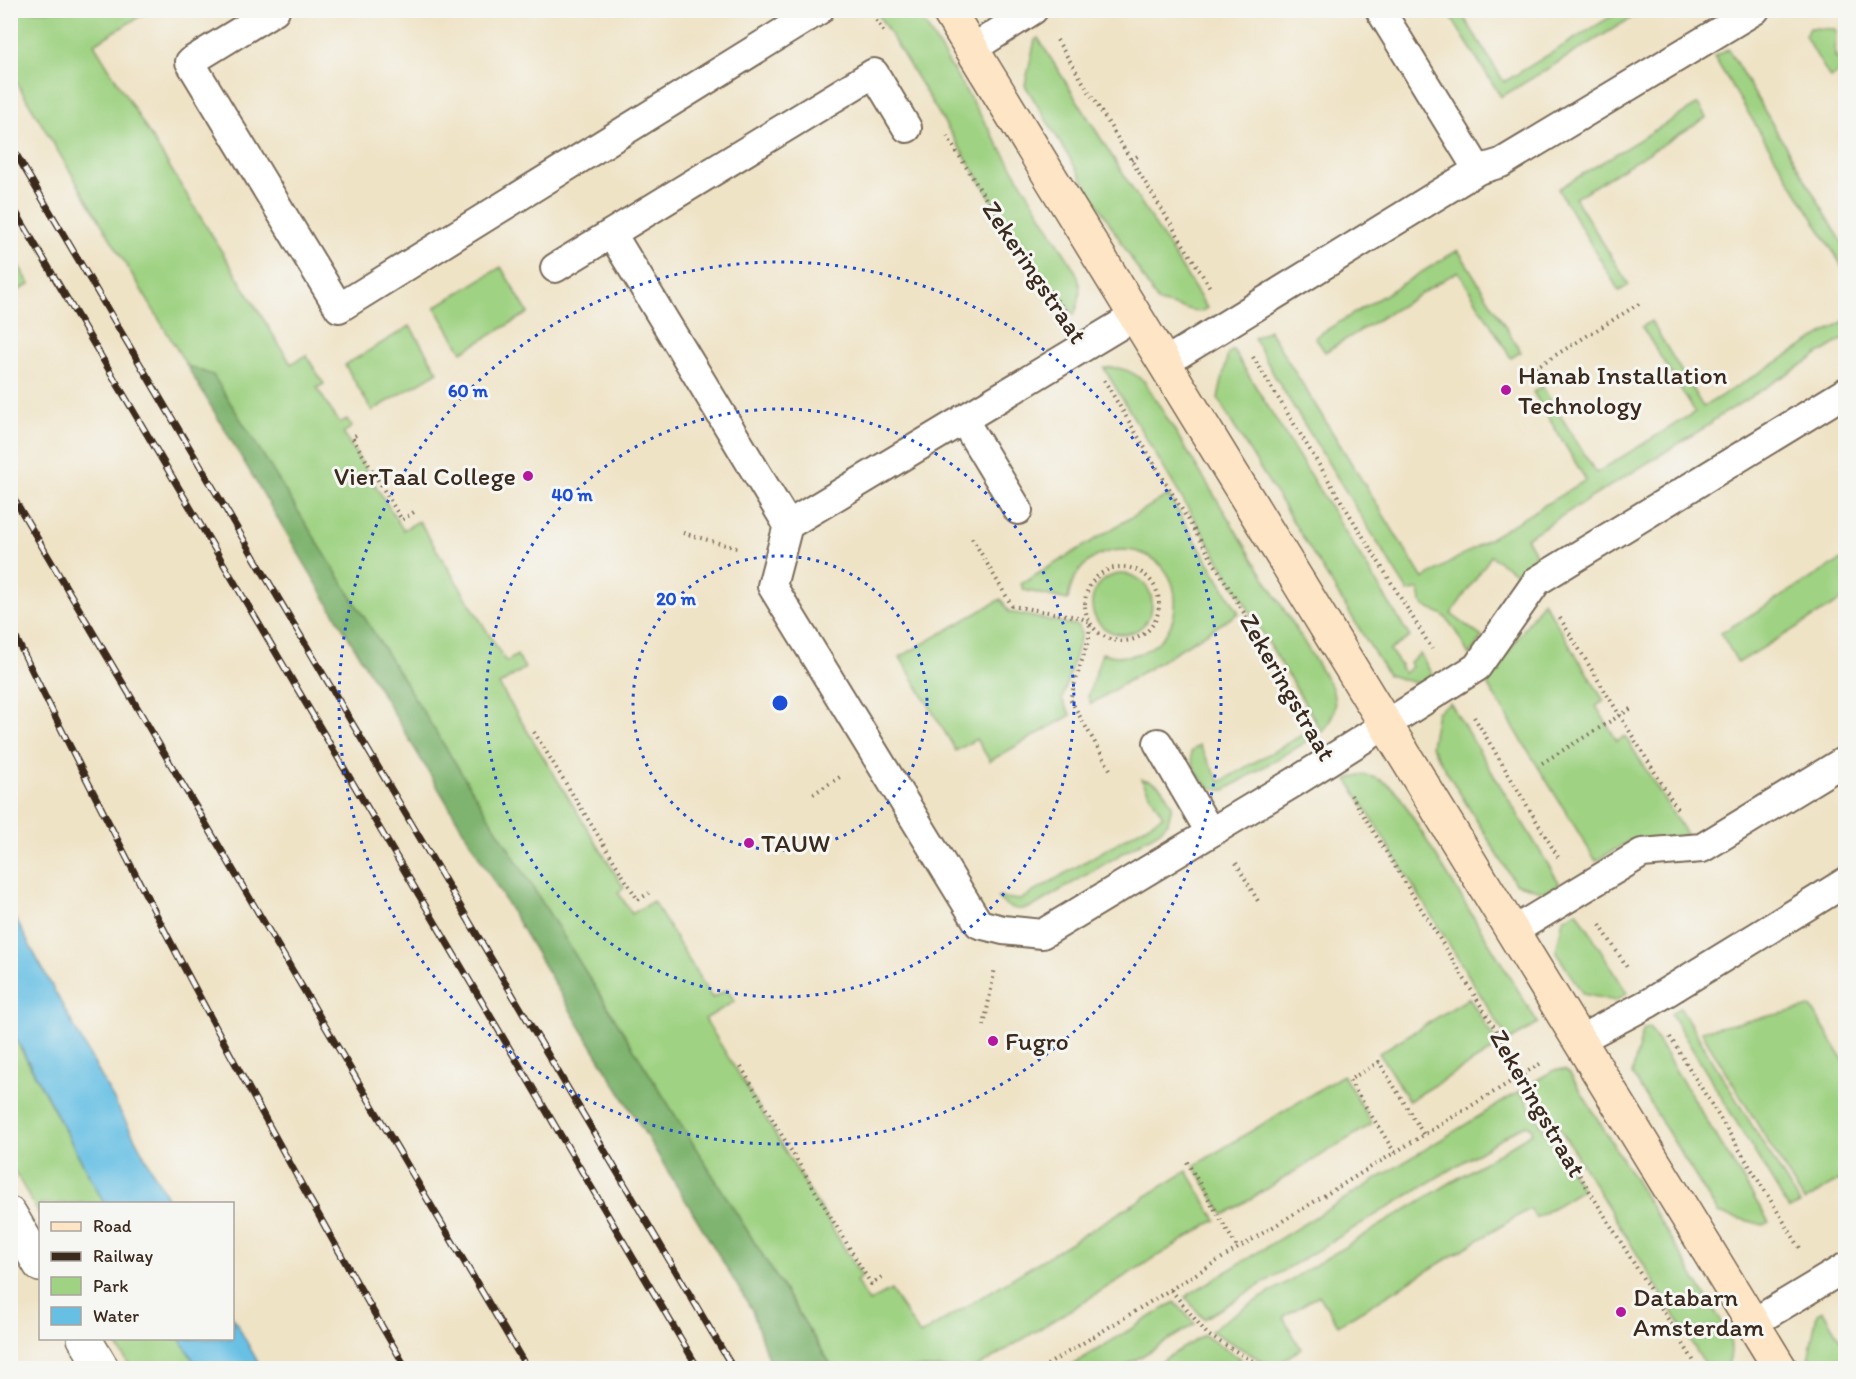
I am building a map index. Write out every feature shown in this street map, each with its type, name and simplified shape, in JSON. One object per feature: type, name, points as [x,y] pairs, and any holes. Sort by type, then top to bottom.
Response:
[{"type":"street","points":[[948,10],[1753,1323],[1773,1366]]},
{"type":"street","points":[[10,1214],[39,1262]]},
{"type":"street","points":[[85,1340],[102,1368]]},
{"type":"lane","points":[[275,10],[190,62],[339,308],[819,10]]},
{"type":"lane","points":[[972,49],[1033,10]]},
{"type":"lane","points":[[1380,10],[1478,170]]},
{"type":"lane","points":[[1164,363],[1478,170],[1501,163],[1755,10]]},
{"type":"lane","points":[[555,268],[874,73],[907,128]]},
{"type":"lane","points":[[612,234],[788,525],[772,586],[979,924],[1003,930],[1042,934],[1298,780],[1477,667],[1537,581],[1845,392]]},
{"type":"lane","points":[[788,525],[1136,316]]},
{"type":"lane","points":[[963,419],[1018,510]]},
{"type":"lane","points":[[1158,743],[1210,832]]},
{"type":"lane","points":[[1513,931],[1642,853],[1702,848],[1845,760]]},
{"type":"lane","points":[[1580,1040],[1649,1003],[1845,882]]},
{"type":"lane","points":[[1753,1323],[1845,1267]]},
{"type":"path","points":[[870,10],[888,41]]},
{"type":"path","name":"Zekeringstraat","points":[[944,131],[1031,272],[1039,278],[1071,319],[1343,782],[1523,1074],[1527,1089],[1698,1368]]},
{"type":"path","points":[[1131,160],[1141,154]]},
{"type":"path","points":[[1520,376],[1642,302]]},
{"type":"path","points":[[356,435],[352,437],[402,519],[414,512]]},
{"type":"path","points":[[683,533],[780,560]]},
{"type":"path","points":[[972,538],[1012,606],[1078,617],[1090,622],[1096,630],[1113,640],[1132,639],[1149,630],[1158,613],[1159,603],[1154,585],[1148,577],[1131,568],[1112,568],[1095,578],[1086,595],[1085,604],[1090,622],[1089,638],[1070,699],[1112,771]]},
{"type":"path","points":[[1537,581],[1702,848]]},
{"type":"path","points":[[1542,763],[1632,708]]},
{"type":"path","points":[[534,732],[638,900],[649,893]]},
{"type":"path","points":[[984,1026],[1003,930]]},
{"type":"path","points":[[1042,1368],[1580,1040]]},
{"type":"path","points":[[1395,1153],[1349,1080],[1379,1062],[1424,1135]]},
{"type":"path","points":[[741,1066],[871,1284],[883,1276]]},
{"type":"path","points":[[1187,1162],[1238,1249]]},
{"type":"path","points":[[1171,1290],[1208,1335],[1258,1364],[1261,1368]]},
{"type":"green space","points":[[10,11],[149,11],[94,44],[291,364],[306,355],[324,384],[317,388],[339,423],[347,419],[352,427],[343,433],[403,530],[419,521],[506,662],[517,655],[525,668],[499,685],[624,888],[618,892],[632,914],[653,901],[712,998],[727,990],[735,1001],[705,1019],[862,1277],[856,1281],[869,1302],[891,1290],[920,1335],[1187,1171],[1216,1220],[976,1368],[833,1368],[213,376],[187,366],[11,73]]},
{"type":"green space","points":[[876,11],[917,11],[1076,272],[1080,294],[1074,315],[1043,273],[1034,269]]},
{"type":"green space","points":[[1447,11],[1460,11],[1504,82],[1620,11],[1643,11],[1501,97]]},
{"type":"green space","points":[[1809,28],[1836,29],[1835,58],[1845,59],[1845,69],[1830,78],[1805,36]]},
{"type":"green space","points":[[1038,38],[1207,308],[1200,312],[1158,302],[1025,85],[1035,40]]},
{"type":"green space","points":[[1728,49],[1845,247],[1845,271],[1714,57]]},
{"type":"green space","points":[[1698,104],[1706,118],[1575,198],[1629,285],[1619,291],[1558,189]]},
{"type":"green space","points":[[1458,250],[1521,352],[1511,358],[1458,271],[1325,352],[1315,337]]},
{"type":"green space","points":[[10,252],[30,284],[11,295],[10,295]]},
{"type":"green space","points":[[501,267],[528,313],[462,352],[435,307]]},
{"type":"green space","points":[[1846,320],[1845,338],[1526,538],[1539,559],[1523,578],[1491,556],[1451,614],[1482,637],[1469,655],[1446,618],[1425,607],[1419,589],[1408,592],[1277,380],[1254,338],[1269,330],[1423,579],[1586,480],[1533,392],[1542,386],[1596,473],[1695,412],[1642,327],[1651,321],[1703,407]]},
{"type":"green space","points":[[410,326],[438,372],[372,411],[345,365]]},
{"type":"green space","points":[[1233,350],[1410,637],[1390,650],[1400,667],[1404,673],[1412,667],[1410,662],[1420,654],[1433,676],[1419,684],[1388,675],[1232,423],[1218,398],[1228,354]]},
{"type":"green space","points":[[187,366],[213,375],[833,1368],[771,1368],[752,1310],[581,1028]]},
{"type":"green space","points":[[1104,368],[1126,370],[1145,382],[1332,688],[1335,701],[1334,712],[1322,732]]},
{"type":"green space","points":[[1168,495],[1239,613],[1091,704],[1088,697],[1102,653],[1117,656],[1138,654],[1157,643],[1172,622],[1175,607],[1172,584],[1162,566],[1146,555],[1127,550],[1108,552],[1090,561],[1076,577],[1068,600],[1024,590],[1021,584]]},
{"type":"green space","points":[[1841,560],[1845,568],[1845,598],[1738,663],[1721,633]]},
{"type":"green space","points":[[1122,574],[1143,583],[1152,604],[1143,625],[1122,634],[1101,625],[1092,604],[1101,583]]},
{"type":"green space","points":[[1001,599],[1009,612],[1079,626],[1081,635],[1062,700],[1071,715],[990,761],[976,739],[956,751],[900,657]]},
{"type":"green space","points":[[1543,601],[1604,701],[1596,706],[1617,741],[1625,736],[1687,836],[1629,841],[1596,861],[1487,684]]},
{"type":"green space","points":[[1450,703],[1560,884],[1545,892],[1515,883],[1431,746],[1437,712]]},
{"type":"green space","points":[[1309,731],[1313,738],[1225,790],[1213,789],[1206,784],[1199,776],[1192,761],[1191,752],[1199,745],[1220,782]]},
{"type":"green space","points":[[1360,775],[1382,780],[1399,795],[1538,1023],[1509,1041],[1347,779]]},
{"type":"green space","points":[[1141,779],[1157,784],[1172,805],[1168,822],[1160,831],[1034,906],[1014,909],[1005,905],[997,897],[1020,900],[1163,816]]},
{"type":"green space","points":[[1577,911],[1627,993],[1616,1001],[1583,994],[1556,952],[1563,919]]},
{"type":"green space","points":[[1469,998],[1499,1046],[1409,1101],[1379,1053]]},
{"type":"green space","points":[[1680,1007],[1800,1204],[1789,1209],[1671,1014]]},
{"type":"green space","points":[[1811,1007],[1845,1063],[1846,1176],[1804,1201],[1701,1031]]},
{"type":"green space","points":[[1649,1027],[1769,1222],[1763,1225],[1718,1213],[1632,1074],[1643,1030]]},
{"type":"green space","points":[[10,1029],[103,1202],[39,1202],[39,1214],[11,1165]]},
{"type":"green space","points":[[1554,1070],[1565,1070],[1570,1074],[1729,1334],[1731,1352],[1726,1368],[1707,1368],[1532,1083]]},
{"type":"green space","points":[[1343,1075],[1372,1124],[1224,1215],[1194,1166]]},
{"type":"green space","points":[[1520,1091],[1582,1190],[1536,1218],[1530,1209],[1526,1211],[1338,1325],[1319,1295],[1283,1317],[1301,1349],[1275,1365],[1262,1361],[1211,1331],[1228,1318],[1532,1133],[1532,1128],[1527,1125],[1517,1129],[1204,1319],[1185,1297]]},
{"type":"green space","points":[[1175,1302],[1195,1324],[1122,1368],[1067,1368]]},
{"type":"green space","points":[[1823,1311],[1845,1347],[1845,1368],[1813,1368],[1808,1360],[1817,1314]]},
{"type":"green space","points":[[1204,1335],[1241,1359],[1225,1368],[1150,1368]]},
{"type":"green space","points":[[114,1340],[181,1340],[198,1368],[131,1368]]},
{"type":"water","points":[[10,909],[169,1202],[103,1202],[11,1029]]},
{"type":"water","points":[[234,1319],[261,1368],[198,1368],[181,1340],[234,1340]]},
{"type":"railway","points":[[10,144],[733,1368]]},
{"type":"railway","points":[[10,202],[698,1368]]},
{"type":"railway","points":[[10,492],[527,1368]]},
{"type":"railway","points":[[10,626],[104,814],[251,1093],[406,1368]]},
{"type":"place","name":"Hanab Installation Technology","points":[[1506,390]]},
{"type":"place","name":"VierTaal College","points":[[528,476]]},
{"type":"place","name":"TAUW","points":[[749,843]]},
{"type":"place","name":"Fugro","points":[[993,1041]]},
{"type":"place","name":"Databarn Amsterdam","points":[[1621,1312]]}]
